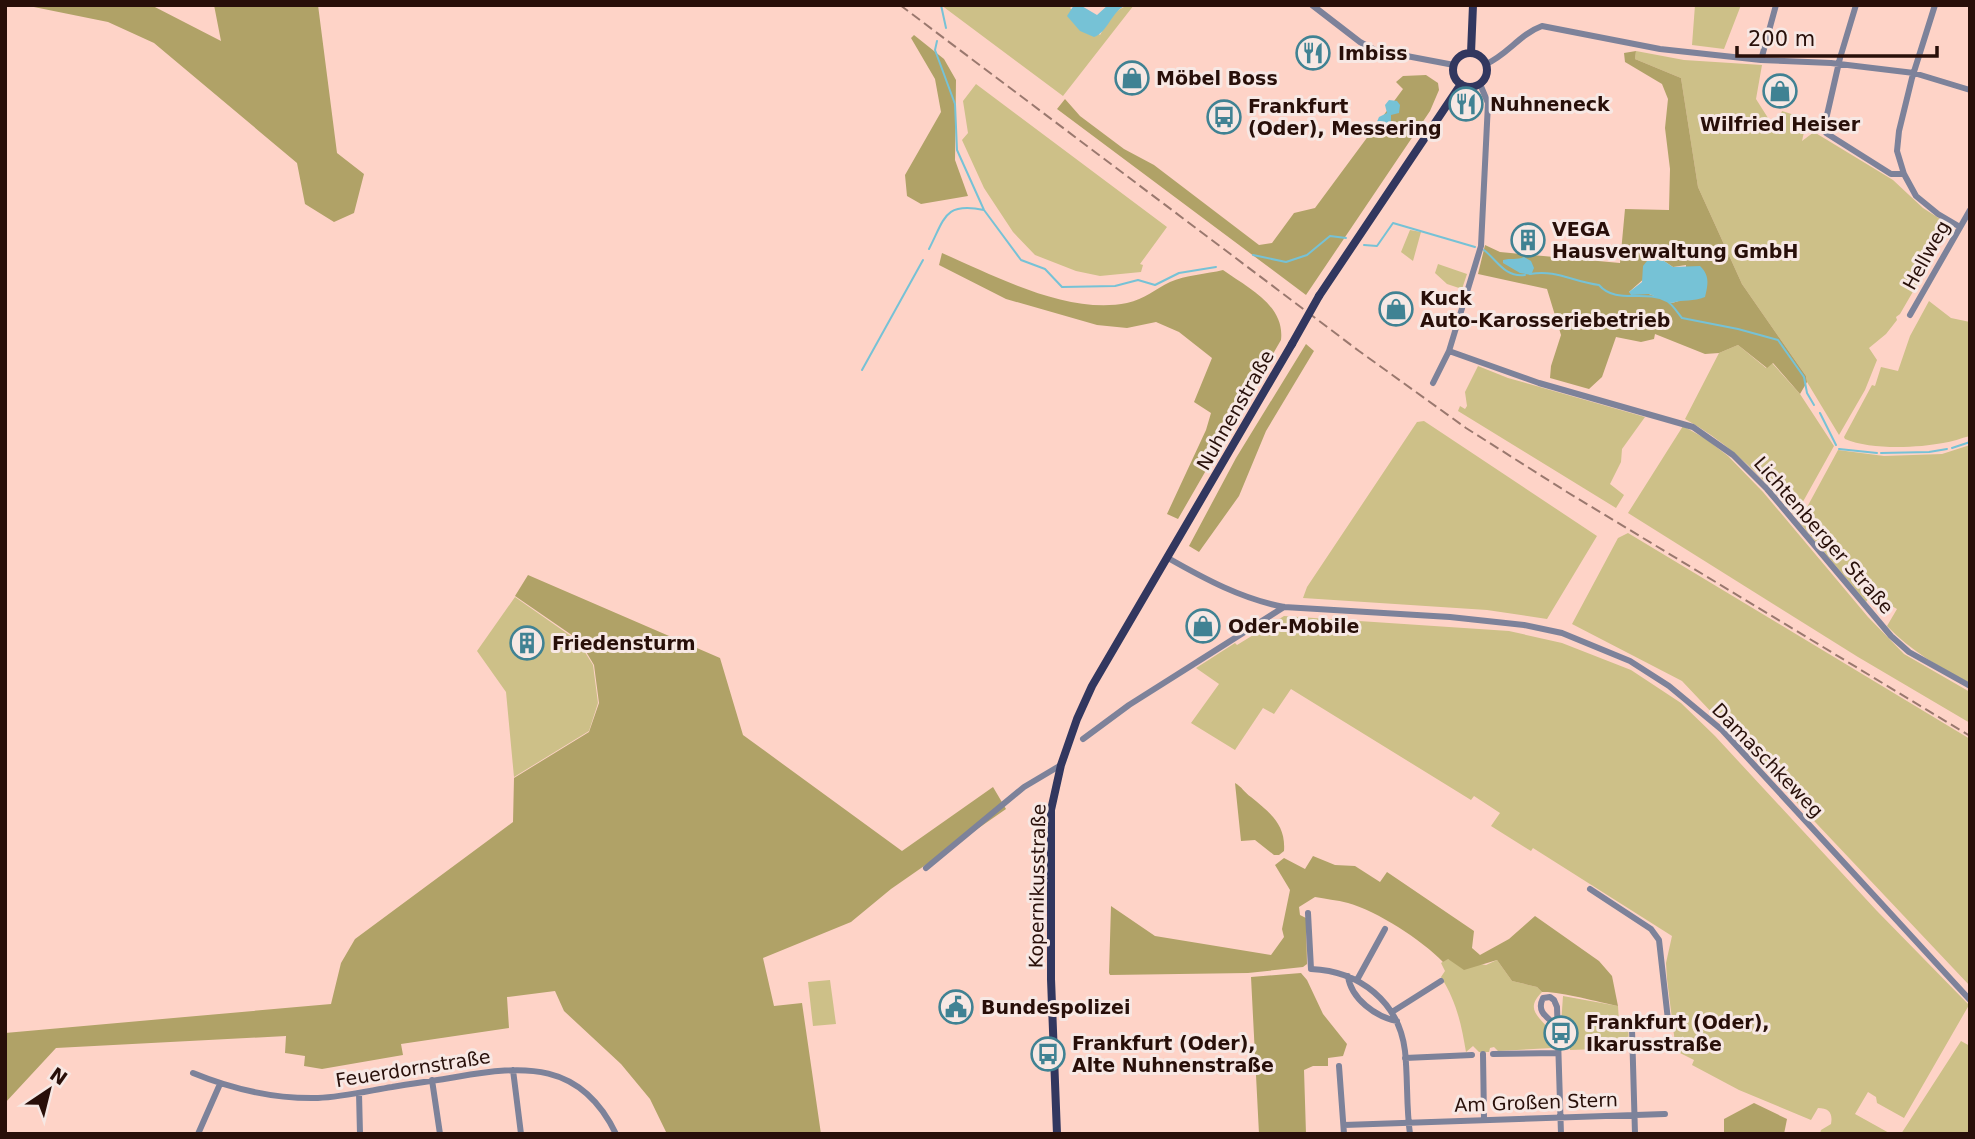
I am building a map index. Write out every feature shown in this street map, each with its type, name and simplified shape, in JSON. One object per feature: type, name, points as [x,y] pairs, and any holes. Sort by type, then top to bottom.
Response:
[{"type":"main road","points":[[1471,53],[1473,5]]},
{"type":"main road","points":[[1471,53],[1480,56],[1486,64],[1486,75],[1480,84],[1468,87],[1461,84],[1454,73],[1454,65],[1461,56],[1471,53]]},
{"type":"main road","name":"Nuhnenstraße","points":[[1061,765],[1092,686],[1319,296],[1461,84]]},
{"type":"main road","name":"Kopernikusstraße","points":[[1057,1134],[1051,979],[1051,810],[1061,765]]},
{"type":"street","points":[[1312,5],[1360,42],[1375,50],[1454,65]]},
{"type":"street","points":[[1761,60],[1776,5]]},
{"type":"street","points":[[1856,5],[1824,128],[1826,133],[1891,174],[1904,174]]},
{"type":"street","points":[[1935,5],[1914,72],[1899,131],[1897,151],[1904,174],[1916,196],[1960,227]]},
{"type":"street","points":[[1486,64],[1496,60],[1532,30],[1542,26],[1660,49],[1914,72],[1970,90]]},
{"type":"street","points":[[1433,383],[1449,351],[1481,246],[1488,103],[1480,84]]},
{"type":"street","name":"Hellweg","points":[[1910,315],[1970,210]]},
{"type":"street","name":"Lichtenberger Straße","points":[[1449,351],[1528,379],[1693,427],[1733,455],[1767,489],[1891,636],[1909,652],[1970,687]]},
{"type":"street","name":"Damaschkeweg","points":[[1168,558],[1227,589],[1266,604],[1524,625],[1564,634],[1630,661],[1669,686],[1722,730],[1970,1000]]},
{"type":"street","points":[[1083,739],[1129,705],[1284,607]]},
{"type":"street","points":[[926,868],[1024,787],[1061,765]]},
{"type":"street","points":[[1590,889],[1651,929],[1660,945],[1668,1020],[1663,1024],[1634,1025],[1632,1029],[1635,1134]]},
{"type":"street","points":[[1308,913],[1311,969],[1332,971],[1357,979],[1374,991],[1397,1021],[1405,1058],[1410,1134]]},
{"type":"street","points":[[1357,979],[1385,929]]},
{"type":"street","points":[[1348,976],[1350,984],[1366,1006],[1385,1018],[1397,1021]]},
{"type":"street","points":[[1392,1012],[1441,981]]},
{"type":"street","points":[[1557,1026],[1560,1134]]},
{"type":"street","points":[[1493,1054],[1558,1053]]},
{"type":"street","points":[[1483,1054],[1483,1119]]},
{"type":"street","points":[[1405,1058],[1472,1055]]},
{"type":"street","points":[[1339,1066],[1344,1134]]},
{"type":"street","points":[[513,1070],[521,1134]]},
{"type":"street","name":"Feuerdornstraße","points":[[192,1073],[245,1092],[314,1098],[513,1070],[545,1072],[573,1084],[587,1094],[603,1110],[616,1134]]},
{"type":"street","points":[[432,1080],[440,1134]]},
{"type":"street","points":[[198,1134],[220,1084]]},
{"type":"street","points":[[359,1093],[360,1134]]},
{"type":"street","name":"Am Großen Stern","points":[[1344,1125],[1665,1114]]},
{"type":"shaded area","points":[[24,5],[151,5],[221,41],[214,5],[318,5],[337,153],[364,174],[354,213],[334,222],[305,204],[297,163],[154,43],[108,22]]},
{"type":"shaded area","points":[[941,5],[1074,5],[1070,8],[1100,35],[1118,11],[1134,5],[1063,96]]},
{"type":"shaded area","points":[[1695,5],[1741,5],[1724,49],[1692,45]]},
{"type":"shaded area","points":[[914,35],[944,59],[956,80],[955,160],[968,196],[921,204],[907,196],[905,175],[941,112],[935,79],[911,38]]},
{"type":"shaded area","points":[[1636,51],[1684,60],[1762,65],[1756,99],[1775,129],[1782,111],[1807,119],[1802,141],[1814,132],[1893,180],[1923,208],[1951,226],[1896,317],[1897,320],[1886,334],[1869,348],[1877,360],[1865,390],[1839,435],[1806,376],[1742,284],[1698,187],[1681,78],[1635,59]]},
{"type":"shaded area","points":[[1636,51],[1635,59],[1681,78],[1698,187],[1742,284],[1806,376],[1807,382],[1800,394],[1773,363],[1767,368],[1738,345],[1719,353],[1705,354],[1655,334],[1654,339],[1641,342],[1616,337],[1602,377],[1589,389],[1550,378],[1561,335],[1547,289],[1478,274],[1485,245],[1500,252],[1620,263],[1625,209],[1669,210],[1670,169],[1665,128],[1668,99],[1662,84],[1625,62],[1624,53]],"holes":[[[1664,261],[1673,267],[1686,265],[1685,299],[1672,303],[1649,294],[1629,292]]]},
{"type":"shaded area","points":[[1426,75],[1438,83],[1439,90],[1430,111],[1306,295],[1057,109],[1065,99],[1080,116],[1124,149],[1154,165],[1259,245],[1272,243],[1294,213],[1315,208],[1403,89],[1396,82],[1403,76]]},
{"type":"shaded area","points":[[976,84],[1167,227],[1140,264],[1143,265],[1141,272],[1100,276],[1076,271],[1035,255],[1013,232],[984,188],[962,140],[968,133],[963,101]]},
{"type":"shaded area","points":[[1410,230],[1421,232],[1413,261],[1401,252]]},
{"type":"shaded area","points":[[942,253],[1032,291],[1057,299],[1104,305],[1127,303],[1176,280],[1223,270],[1271,307],[1281,328],[1281,340],[1178,519],[1167,514],[1206,430],[1211,413],[1194,402],[1212,358],[1179,332],[1156,322],[1127,328],[1097,325],[1006,299],[939,265]]},
{"type":"shaded area","points":[[1438,264],[1467,274],[1462,289],[1447,284],[1435,273]]},
{"type":"shaded area","points":[[1929,301],[1951,318],[1970,322],[1970,436],[1932,445],[1907,447],[1867,445],[1845,439],[1872,385],[1875,386],[1881,367],[1898,371],[1910,336]]},
{"type":"shaded area","points":[[1306,344],[1314,351],[1266,431],[1239,496],[1199,552],[1189,546],[1236,458]]},
{"type":"shaded area","points":[[1738,345],[1766,368],[1772,363],[1800,394],[1834,446],[1795,516],[1744,462],[1701,428],[1685,419],[1719,353]]},
{"type":"shaded area","points":[[1478,366],[1508,378],[1645,417],[1622,449],[1621,462],[1610,484],[1624,495],[1616,508],[1458,411],[1460,406],[1465,409],[1467,406],[1465,392]]},
{"type":"shaded area","points":[[1424,421],[1597,536],[1547,619],[1487,610],[1303,598],[1307,587],[1417,422]]},
{"type":"shaded area","points":[[1683,426],[1728,456],[1763,492],[1868,617],[1904,654],[1970,692],[1970,723],[1858,657],[1628,513]]},
{"type":"shaded area","points":[[1970,445],[1970,683],[1926,658],[1896,635],[1887,626],[1897,609],[1871,594],[1866,602],[1799,522],[1838,450],[1884,456],[1942,454]]},
{"type":"shaded area","points":[[1628,533],[1970,739],[1970,986],[1682,681],[1572,624],[1618,538]]},
{"type":"shaded area","points":[[528,575],[720,658],[743,735],[902,851],[993,787],[1006,809],[891,889],[851,922],[763,958],[774,1006],[802,1003],[821,1134],[667,1134],[650,1099],[621,1064],[564,1011],[555,991],[507,997],[509,1028],[401,1044],[403,1055],[322,1069],[304,1066],[305,1056],[285,1053],[286,1036],[56,1048],[5,1103],[5,1033],[331,1004],[341,963],[355,939],[513,822],[514,778],[589,732],[599,703],[594,665],[579,640],[515,596]]},
{"type":"shaded area","points":[[515,597],[578,641],[593,665],[598,703],[589,731],[514,777],[506,692],[477,651]]},
{"type":"shaded area","points":[[1284,616],[1509,631],[1562,643],[1631,670],[1681,703],[1969,1005],[1904,1118],[1877,1103],[1876,1097],[1868,1092],[1855,1114],[1891,1134],[1820,1134],[1821,1130],[1831,1124],[1831,1114],[1827,1110],[1818,1108],[1811,1120],[1739,1090],[1692,1065],[1694,1060],[1676,1051],[1666,963],[1672,936],[1533,848],[1531,851],[1491,826],[1500,813],[1474,796],[1471,800],[1291,689],[1274,714],[1263,708],[1235,750],[1191,723],[1219,684],[1196,668]]},
{"type":"shaded area","points":[[1235,783],[1270,814],[1279,826],[1284,851],[1279,855],[1274,855],[1255,840],[1241,841]]},
{"type":"shaded area","points":[[1313,856],[1335,865],[1355,866],[1380,882],[1387,872],[1474,931],[1472,948],[1480,955],[1509,939],[1535,916],[1599,961],[1612,976],[1618,1006],[1542,992],[1537,987],[1512,981],[1497,960],[1464,970],[1448,959],[1443,962],[1411,936],[1372,912],[1348,903],[1315,897],[1299,907],[1300,915],[1306,918],[1307,964],[1303,967],[1248,973],[1110,975],[1111,906],[1155,936],[1271,955],[1284,937],[1282,929],[1290,890],[1275,865],[1284,858],[1305,869]]},
{"type":"shaded area","points":[[1447,959],[1486,965],[1497,960],[1512,981],[1537,987],[1542,992],[1535,1000],[1534,1007],[1549,1031],[1552,1048],[1498,1051],[1494,1047],[1490,1048],[1489,1052],[1479,1052],[1473,1046],[1466,1052],[1457,1012],[1441,977],[1445,971],[1441,963]]},
{"type":"shaded area","points":[[1301,973],[1323,1014],[1347,1044],[1343,1056],[1328,1058],[1328,1066],[1313,1066],[1304,1070],[1306,1134],[1259,1134],[1251,977]]},
{"type":"shaded area","points":[[830,980],[836,1024],[813,1026],[808,982]]},
{"type":"shaded area","points":[[1563,996],[1618,1006],[1619,1022],[1628,1022],[1629,1048],[1570,1050],[1570,1039],[1563,1039],[1561,1025]]},
{"type":"shaded area","points":[[1961,1041],[1970,1046],[1970,1134],[1901,1134]]},
{"type":"shaded area","points":[[1754,1103],[1787,1119],[1784,1134],[1724,1134],[1724,1119]]},
{"type":"water","points":[[1074,5],[1080,5],[1097,15],[1108,5],[1126,5],[1117,12],[1103,31],[1094,37],[1080,31],[1067,16]]},
{"type":"water","points":[[1389,100],[1397,101],[1400,105],[1399,113],[1391,115],[1391,131],[1385,136],[1376,124],[1379,117],[1387,113],[1385,105]]},
{"type":"water","points":[[1524,257],[1531,261],[1534,268],[1531,275],[1520,273],[1503,263],[1503,260]]},
{"type":"water","points":[[1653,259],[1664,261],[1673,267],[1700,266],[1707,280],[1705,297],[1672,303],[1649,294],[1631,295],[1629,292],[1642,282],[1643,266]]},
{"type":"waterway","points":[[941,5],[946,28]]},
{"type":"waterway","points":[[937,41],[935,50],[955,104],[957,150],[984,210],[1021,260],[1045,269],[1062,287],[1115,286],[1138,280],[1155,285],[1179,273],[1216,267]]},
{"type":"waterway","points":[[929,249],[943,221],[953,211],[961,208],[984,210]]},
{"type":"waterway","points":[[1364,245],[1377,246],[1393,223],[1475,247]]},
{"type":"waterway","points":[[1253,255],[1286,262],[1307,255],[1330,236],[1346,238]]},
{"type":"waterway","points":[[1484,250],[1507,271],[1525,275]]},
{"type":"waterway","points":[[862,370],[923,260]]},
{"type":"waterway","points":[[1530,274],[1556,274],[1599,285],[1606,291],[1622,296],[1658,298],[1667,301],[1682,318],[1778,340],[1804,377],[1807,393],[1814,405]]},
{"type":"waterway","points":[[1820,413],[1836,445]]},
{"type":"waterway","points":[[1952,448],[1970,442]]},
{"type":"waterway","points":[[1839,449],[1877,453]]},
{"type":"waterway","points":[[1881,453],[1947,449]]},
{"type":"railway","points":[[900,5],[1359,351],[1466,428],[1970,736]]},
{"type":"place","name":"Imbiss","points":[[1313,53]]},
{"type":"place","name":"Möbel Boss","points":[[1132,78]]},
{"type":"place","name":"Wilfried Heiser","points":[[1780,91]]},
{"type":"place","name":"Nuhneneck","points":[[1466,104]]},
{"type":"place","name":"Frankfurt (Oder), Messering","points":[[1224,117]]},
{"type":"place","name":"VEGA Hausverwaltung GmbH","points":[[1528,240]]},
{"type":"place","name":"Kuck Auto-Karosseriebetrieb","points":[[1396,309]]},
{"type":"place","name":"Oder-Mobile","points":[[1203,626]]},
{"type":"place","name":"Friedensturm","points":[[527,643]]},
{"type":"place","name":"Bundespolizei","points":[[956,1007]]},
{"type":"place","name":"Frankfurt (Oder), Ikarusstraße","points":[[1561,1033]]},
{"type":"place","name":"Frankfurt (Oder), Alte Nuhnenstraße","points":[[1048,1054]]}]
